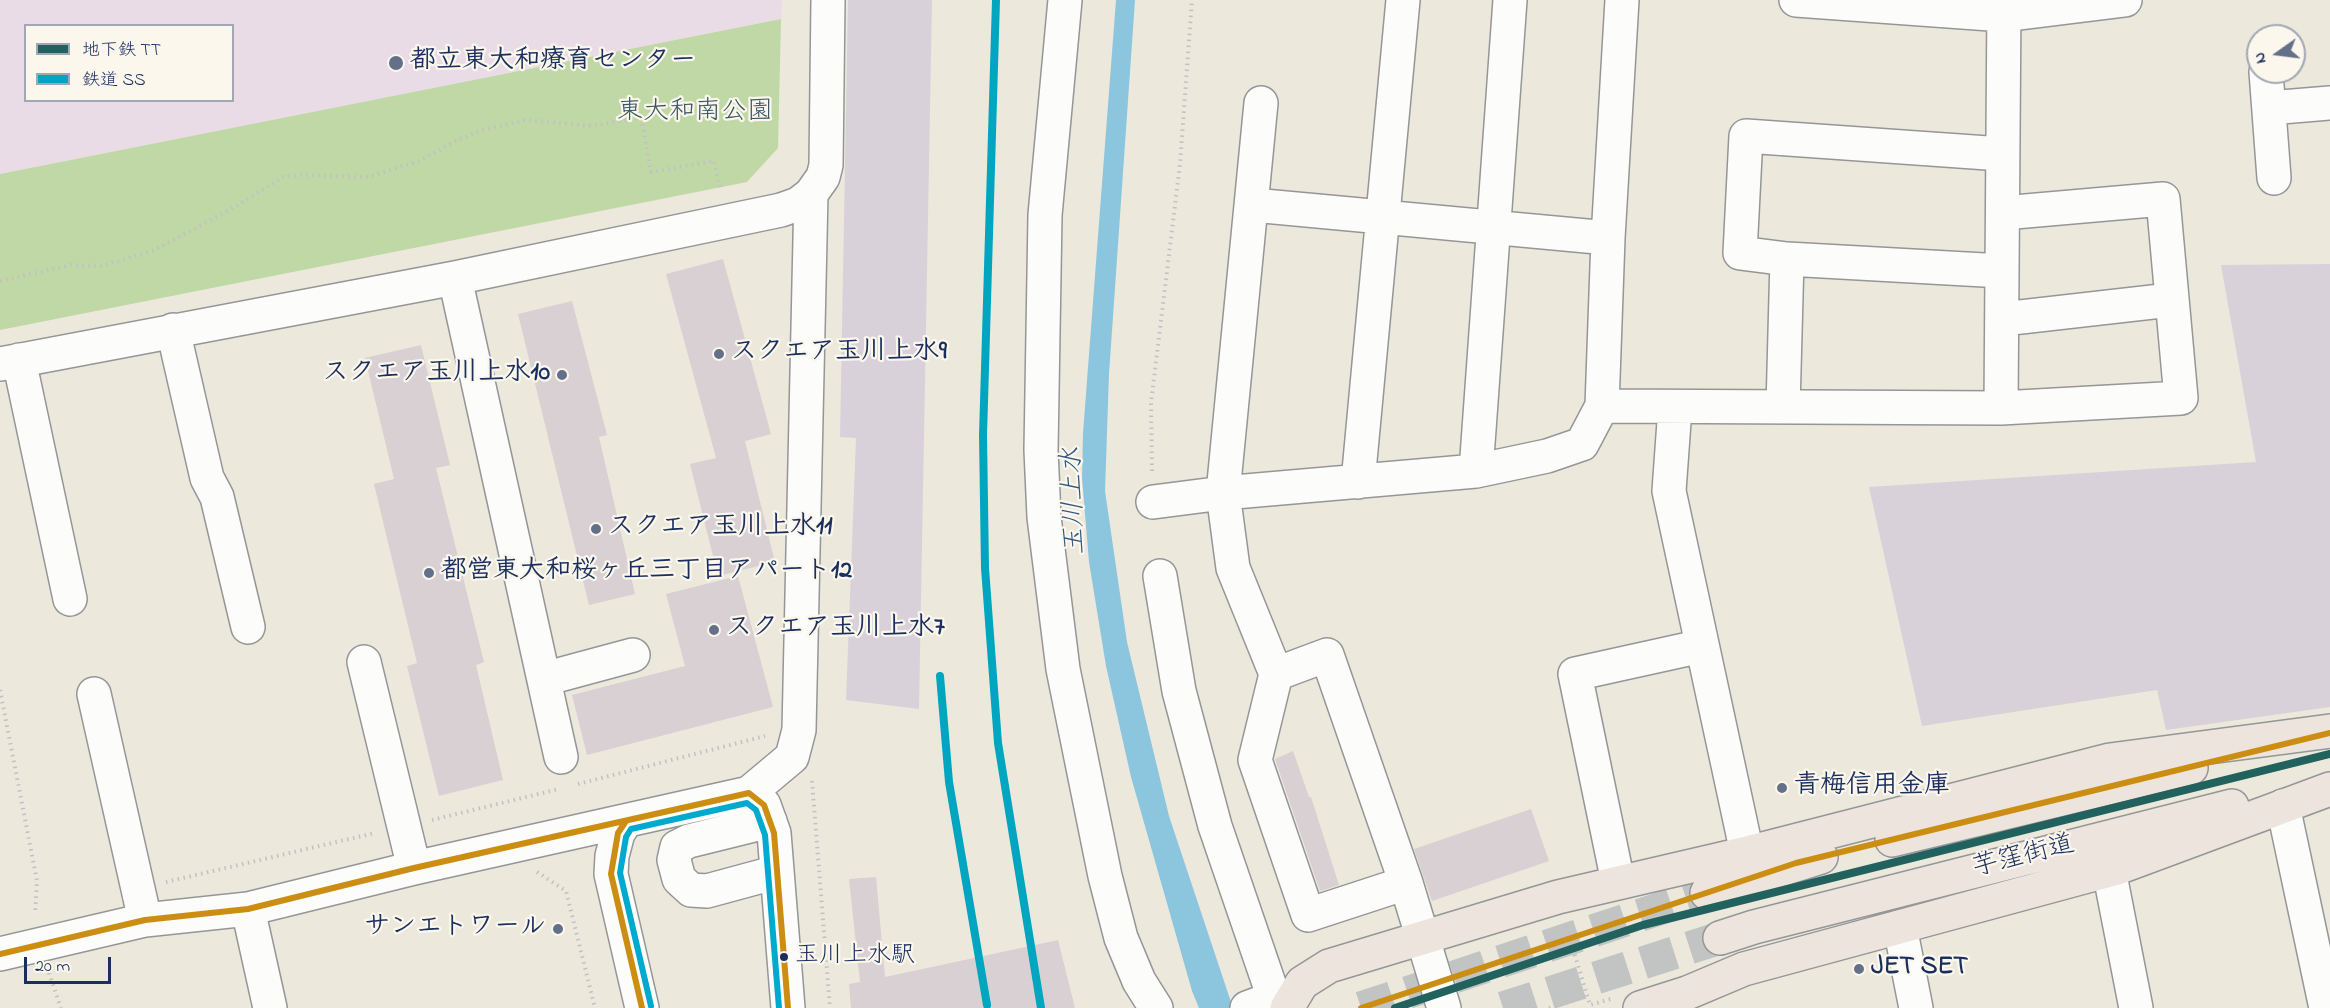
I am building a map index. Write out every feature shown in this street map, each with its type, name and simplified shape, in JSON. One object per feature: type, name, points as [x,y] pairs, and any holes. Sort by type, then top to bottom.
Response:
[{"type":"main road","points":[[1271,1004],[1329,966],[1422,937],[1618,882],[1747,854],[2110,760],[2330,732]]},
{"type":"main road","name":"芋窪街道","points":[[1707,893],[1796,863],[2330,732]]},
{"type":"main road","name":"芋窪街道","points":[[1720,938],[2125,832],[2330,783]]},
{"type":"main road","points":[[1626,1003],[1688,1000],[1744,969],[2109,870],[2330,789]]},
{"type":"street","points":[[70,599],[9,362],[455,278],[728,219],[781,210],[798,204],[812,194],[823,177],[826,165],[828,0]]},
{"type":"street","points":[[1065,0],[1045,215],[1041,450],[1044,517],[1063,669],[1105,876],[1121,938],[1139,981],[1156,1008]]},
{"type":"street","points":[[1358,482],[1403,0]]},
{"type":"street","points":[[1476,471],[1510,0]]},
{"type":"street","points":[[1153,502],[1223,493],[1476,471],[1547,456],[1582,444],[1602,406],[1608,238],[1622,0]]},
{"type":"street","points":[[1796,0],[2004,8],[2125,0]]},
{"type":"street","points":[[2001,408],[2004,8]]},
{"type":"street","points":[[2267,84],[2274,178]]},
{"type":"street","points":[[1261,103],[1223,493],[1233,568],[1276,674],[1255,760],[1308,915],[1406,882]]},
{"type":"street","points":[[2269,108],[2330,103]]},
{"type":"street","points":[[2002,154],[1746,136],[1740,253],[1787,259],[2002,272]]},
{"type":"street","points":[[0,954],[145,920],[248,909],[414,868],[749,793],[792,757],[799,730],[812,194]]},
{"type":"street","points":[[1602,406],[2001,408],[2181,398],[2170,300],[2163,199],[2003,213]]},
{"type":"street","points":[[1252,205],[1608,238]]},
{"type":"street","points":[[1783,407],[1787,259]]},
{"type":"street","points":[[455,278],[561,757]]},
{"type":"street","points":[[2003,319],[2170,300]]},
{"type":"street","points":[[173,330],[207,477],[217,497],[248,627]]},
{"type":"street","points":[[1675,408],[1669,490],[1747,854]]},
{"type":"street","points":[[1160,576],[1179,691],[1215,826],[1271,1004]]},
{"type":"street","points":[[1618,882],[1575,674],[1702,646]]},
{"type":"street","points":[[544,679],[633,655]]},
{"type":"street","points":[[1276,674],[1327,655],[1406,882],[1444,1008]]},
{"type":"street","points":[[364,662],[414,868]]},
{"type":"street","points":[[94,694],[145,920]]},
{"type":"street","points":[[749,793],[764,805],[774,833],[788,1008]]},
{"type":"street","points":[[2283,806],[2326,1008]]},
{"type":"street","points":[[626,821],[618,833],[612,856],[611,874],[642,1008]]},
{"type":"street","points":[[770,821],[689,841],[677,847],[674,860],[679,879],[691,890],[707,891],[777,872]]},
{"type":"street","points":[[565,835],[581,839],[611,874]]},
{"type":"street","points":[[2109,870],[2136,1008]]},
{"type":"street","points":[[248,909],[270,1008]]},
{"type":"street","points":[[1900,927],[1916,1008]]},
{"type":"path","points":[[1153,502],[1151,403],[1180,164],[1192,0]]},
{"type":"path","points":[[0,281],[71,265],[101,266],[153,251],[233,208],[283,177],[302,175],[368,177],[420,161],[455,141],[482,130],[527,120],[592,126],[641,117],[651,172],[714,161],[728,219]]},
{"type":"path","points":[[0,690],[37,881]]},
{"type":"path","points":[[812,777],[830,1008]]},
{"type":"path","points":[[534,870],[567,891],[595,1008]]},
{"type":"path","points":[[1564,920],[1590,1005],[1626,1003]]},
{"type":"path","points":[[39,976],[60,971]]},
{"type":"path","points":[[1549,1008],[1587,996]]},
{"type":"shaded area","name":"都立東大和療育センター","points":[[0,0],[782,0],[781,19],[0,174]]},
{"type":"shaded area","points":[[848,0],[932,0],[919,709],[846,700],[856,438],[840,437]]},
{"type":"shaded area","points":[[2330,264],[2330,707],[2166,730],[2157,690],[1922,726],[1869,487],[2256,462],[2221,265]]},
{"type":"green space","name":"東大和南公園","points":[[781,19],[778,148],[747,182],[0,330],[0,174]]},
{"type":"water","points":[[1116,0],[1135,0],[1109,374],[1105,491],[1127,642],[1169,816],[1233,1008],[1199,1008],[1192,991],[1131,777],[1106,666],[1089,562],[1082,478],[1083,433]]},
{"type":"building","name":"スクエア玉川上水9","points":[[723,259],[771,434],[745,441],[775,562],[718,576],[690,464],[716,458],[666,274]]},
{"type":"building","points":[[572,301],[607,435],[599,437],[635,594],[589,605],[518,314]]},
{"type":"building","name":"都営東大和桜ヶ丘三丁目アパート12","points":[[421,345],[450,465],[436,468],[484,662],[476,665],[503,780],[439,796],[407,666],[417,663],[374,484],[394,479],[365,358]]},
{"type":"building","name":"スクエア玉川上水7","points":[[738,576],[773,707],[587,755],[572,695],[685,666],[666,594]]},
{"type":"building","points":[[1293,751],[1309,797],[1311,797],[1339,885],[1320,891],[1275,759]]},
{"type":"building","points":[[1531,809],[1549,861],[1432,901],[1414,849]]},
{"type":"building","points":[[876,877],[885,977],[1058,940],[1075,1008],[851,1008],[849,984],[860,982],[849,879]]},
{"type":"tunnel","points":[[1361,1008],[1707,893]]},
{"type":"tunnel","points":[[1503,1008],[1720,938]]},
{"type":"metro line","name":"TT","points":[[1395,1008],[1643,925],[2330,754]]},
{"type":"rail line","name":"SS","points":[[996,0],[983,435],[985,568],[998,743],[1041,1008]]},
{"type":"rail line","name":"SS","points":[[940,676],[949,782],[987,1005]]},
{"type":"transit line","points":[[1361,1008],[1796,863],[2330,733]]},
{"type":"transit line","points":[[0,954],[145,920],[248,909],[414,868],[749,793],[764,805],[774,833],[788,1008]]},
{"type":"transit line","points":[[651,1006],[620,873],[626,837],[631,829],[747,803],[756,810],[765,835],[779,1008]]},
{"type":"transit line","points":[[626,821],[618,833],[611,874],[642,1008]]},
{"type":"place","name":"都立東大和療育センター","points":[[396,63]]},
{"type":"place","name":"スクエア玉川上水9","points":[[719,354]]},
{"type":"place","name":"スクエア玉川上水10","points":[[562,375]]},
{"type":"place","name":"スクエア玉川上水11","points":[[596,529]]},
{"type":"place","name":"都営東大和桜ヶ丘三丁目アパート12","points":[[429,573]]},
{"type":"place","name":"スクエア玉川上水7","points":[[714,630]]},
{"type":"place","name":"青梅信用金庫","points":[[1782,788]]},
{"type":"place","name":"サンエトワール","points":[[558,929]]},
{"type":"place","name":"玉川上水駅","points":[[784,957]]},
{"type":"place","name":"JET SET","points":[[1859,969]]},
{"type":"water label","name":"玉川上水","points":[[1076,501]]}]
